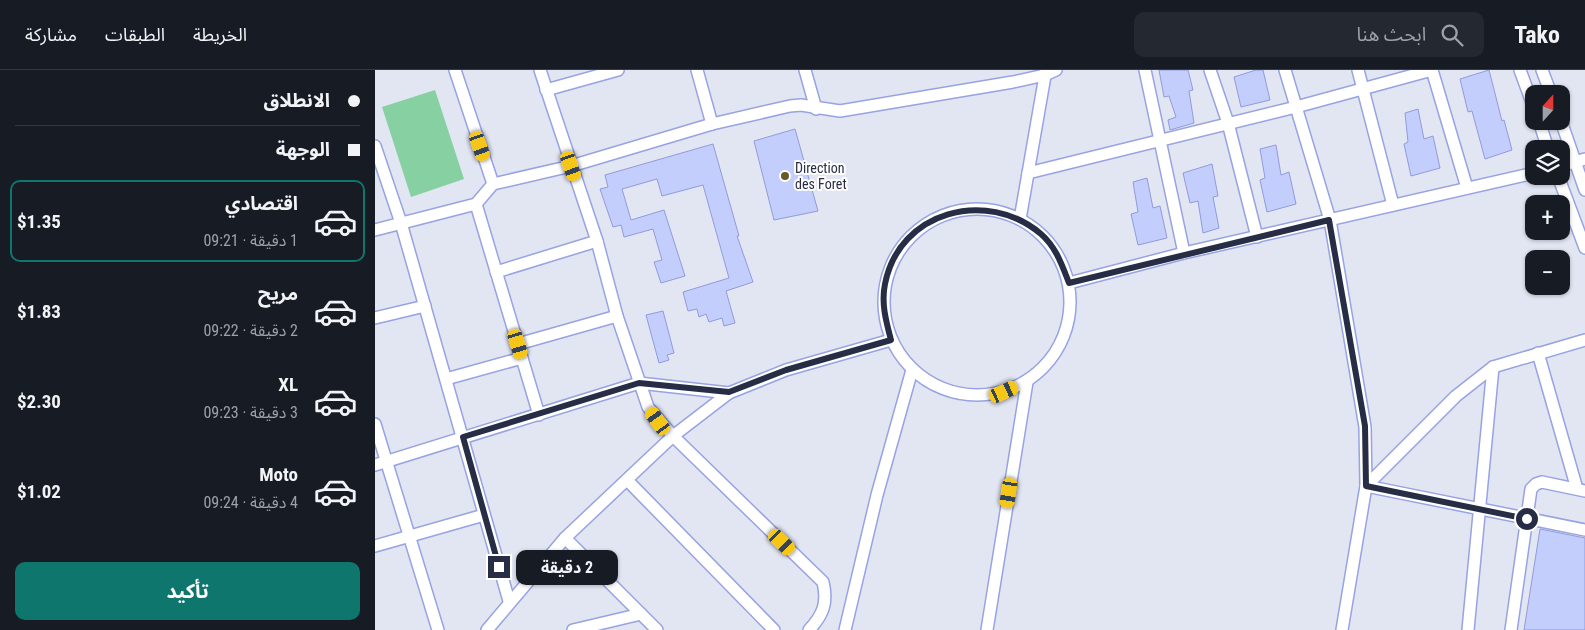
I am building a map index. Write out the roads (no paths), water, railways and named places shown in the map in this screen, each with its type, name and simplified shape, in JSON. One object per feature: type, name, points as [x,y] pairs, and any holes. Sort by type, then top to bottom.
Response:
[{"type":"street","points":[[455,70],[493,184]]},
{"type":"street","points":[[540,70],[597,242],[617,316],[648,407],[673,436],[823,582],[826,605],[820,618],[809,630]]},
{"type":"street","points":[[546,90],[617,70]]},
{"type":"street","points":[[697,70],[712,124]]},
{"type":"street","points":[[1145,70],[1184,253]]},
{"type":"street","points":[[1210,70],[1227,123],[1257,237]]},
{"type":"street","points":[[1285,70],[1329,220],[1365,426],[1366,486],[1342,630]]},
{"type":"street","points":[[1358,70],[1393,205]]},
{"type":"street","points":[[1028,173],[1297,107],[1432,70],[1467,188]]},
{"type":"street","points":[[1520,70],[1526,85]]},
{"type":"street","points":[[1542,70],[1548,85]]},
{"type":"street","points":[[809,71],[816,109]]},
{"type":"street","points":[[375,230],[476,204],[493,184],[571,166],[712,124],[790,106],[801,105],[816,109],[840,111],[1049,72],[1019,219]]},
{"type":"street","points":[[1565,130],[1580,160],[1585,190]]},
{"type":"street","points":[[375,146],[401,223],[509,602]]},
{"type":"street","points":[[1069,283],[1184,253],[1525,175]]},
{"type":"street","points":[[1561,185],[1585,248]]},
{"type":"street","points":[[476,204],[539,416]]},
{"type":"street","points":[[963,210],[992,210],[1019,219],[1042,235],[1059,257],[1069,283],[1071,311],[1063,339],[1048,363],[1027,382],[1004,392],[980,396],[964,394],[932,384],[912,370],[900,356],[891,340],[884,312],[885,284],[895,257],[912,234],[936,218],[963,210]]},
{"type":"street","points":[[496,272],[597,242]]},
{"type":"street","points":[[375,318],[425,306]]},
{"type":"street","points":[[518,344],[617,316]]},
{"type":"street","points":[[490,628],[509,602],[565,538],[673,436],[729,392],[786,370],[891,340]]},
{"type":"street","points":[[1366,486],[1456,396],[1493,367],[1585,340]]},
{"type":"street","points":[[1511,630],[1531,489],[1535,484],[1543,482],[1581,490],[1538,354]]},
{"type":"street","points":[[446,379],[522,358]]},
{"type":"street","points":[[1468,630],[1493,367]]},
{"type":"street","points":[[845,630],[877,495],[912,370]]},
{"type":"street","points":[[987,630],[1027,382]]},
{"type":"street","points":[[381,463],[463,437],[539,416],[639,383],[729,392]]},
{"type":"street","points":[[375,424],[381,463],[411,536],[438,630]]},
{"type":"street","points":[[627,480],[774,630]]},
{"type":"street","points":[[1366,486],[1479,507],[1527,519],[1585,530]]},
{"type":"street","points":[[375,546],[484,515]]},
{"type":"street","points":[[565,538],[657,630]]},
{"type":"street","points":[[573,630],[641,614]]},
{"type":"place","name":"Direction des Foret","points":[[785,176]]}]
